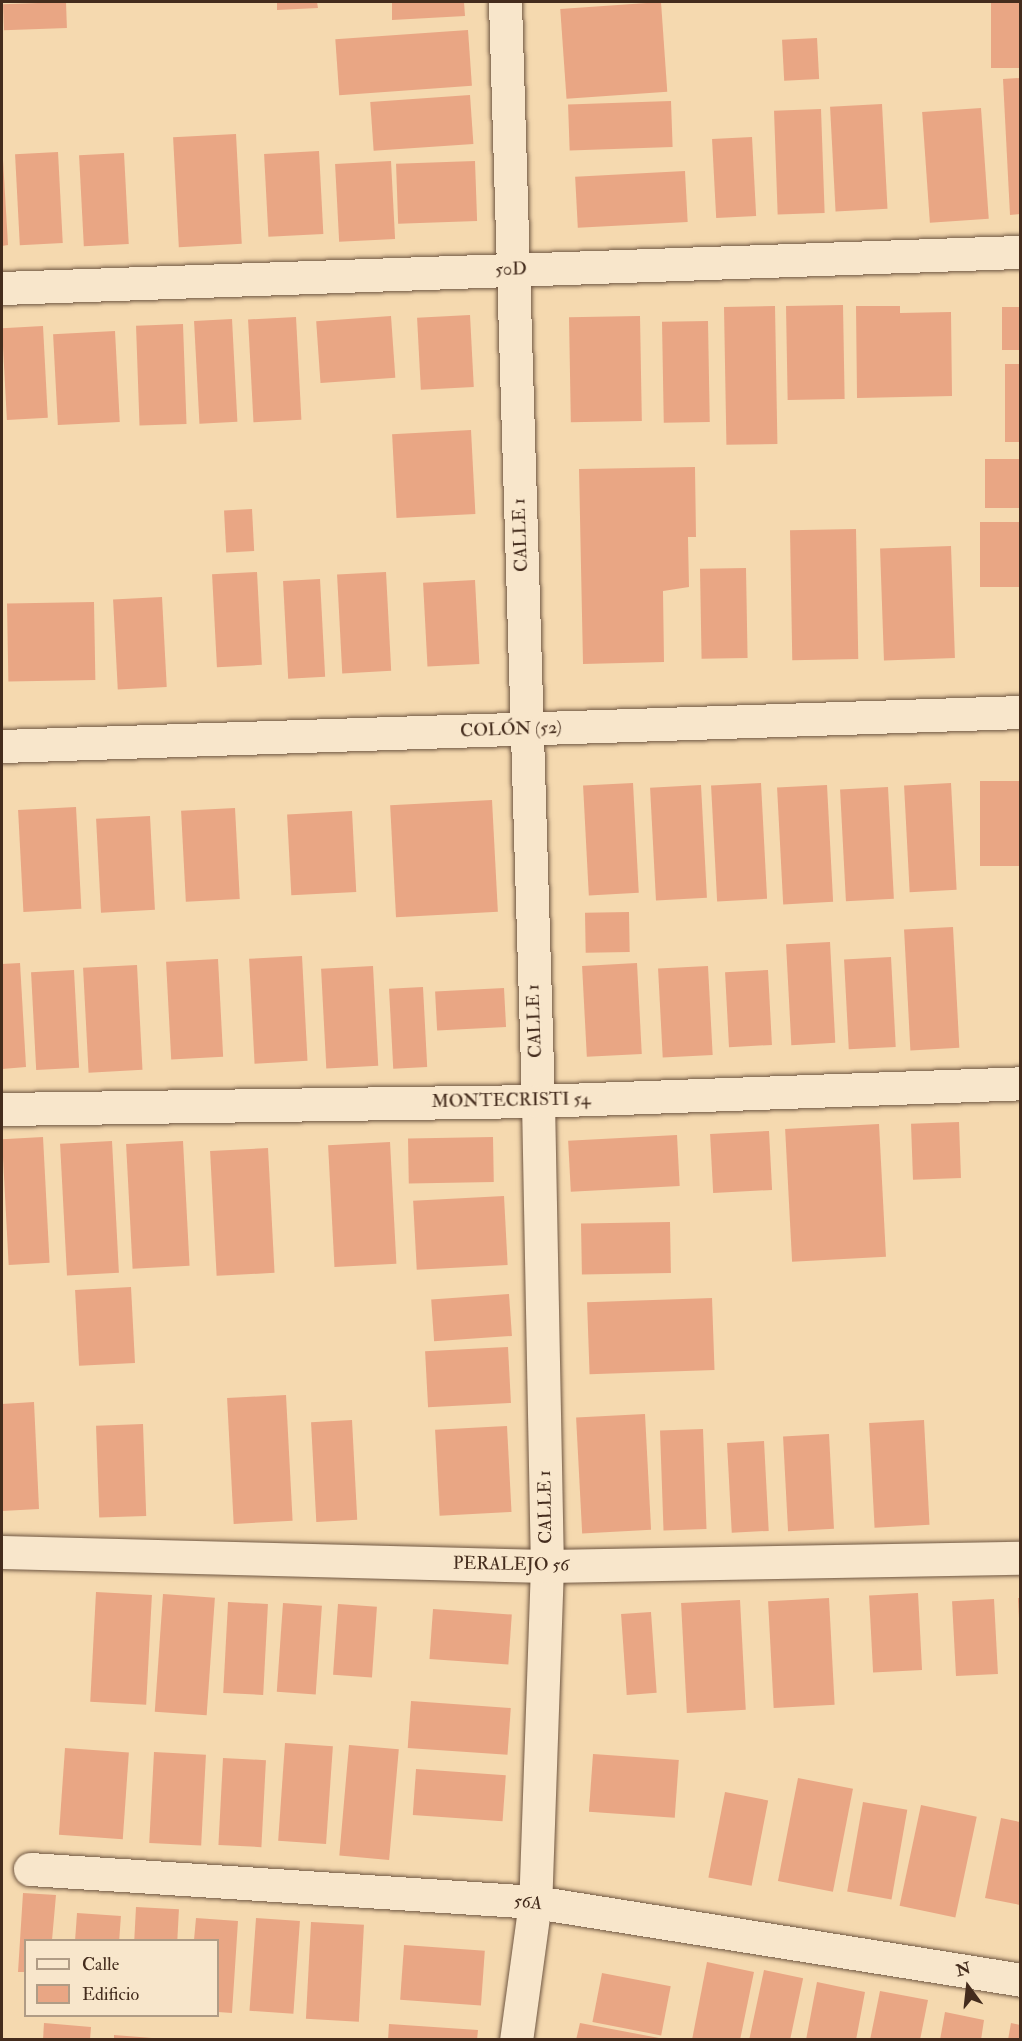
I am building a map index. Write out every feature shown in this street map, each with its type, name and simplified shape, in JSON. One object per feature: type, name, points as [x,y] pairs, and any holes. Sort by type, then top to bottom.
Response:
[{"type":"street","name":"CALLE 1","points":[[505,2],[538,1101],[547,1566],[535,1902],[516,2040]]},
{"type":"street","name":"50D","points":[[2,288],[1020,252]]},
{"type":"street","name":"COLÓN (52)","points":[[2,746],[1020,712]]},
{"type":"street","name":"MONTECRISTI 54","points":[[2,1108],[538,1101],[1020,1083]]},
{"type":"street","name":"PERALEJO 56","points":[[2,1551],[547,1566],[1020,1558]]},
{"type":"street","name":"56A","points":[[30,1869],[535,1902],[1020,1980]]},
{"type":"building","points":[[66,2],[67,28],[4,30],[3,4]]},
{"type":"building","points":[[277,2],[317,2],[318,8],[277,10]]},
{"type":"building","points":[[392,2],[464,2],[465,16],[392,20]]},
{"type":"building","points":[[661,2],[667,92],[567,99],[560,9]]},
{"type":"building","points":[[991,2],[1020,2],[1020,68],[991,68]]},
{"type":"building","points":[[468,30],[472,86],[339,95],[335,39]]},
{"type":"building","points":[[817,38],[819,79],[784,81],[782,40]]},
{"type":"building","points":[[1020,78],[1020,214],[1010,215],[1003,79]]},
{"type":"building","points":[[470,95],[473,144],[374,151],[370,102]]},
{"type":"building","points":[[671,101],[673,147],[570,151],[568,105]]},
{"type":"building","points":[[882,104],[887,209],[836,212],[830,107]]},
{"type":"building","points":[[981,108],[989,219],[930,223],[922,112]]},
{"type":"building","points":[[821,109],[825,213],[778,215],[774,111]]},
{"type":"building","points":[[236,134],[242,244],[179,247],[173,137]]},
{"type":"building","points":[[752,137],[756,216],[716,218],[712,139]]},
{"type":"building","points":[[2,143],[8,245],[2,246]]},
{"type":"building","points":[[319,151],[323,234],[268,237],[264,154]]},
{"type":"building","points":[[58,152],[63,243],[20,245],[15,154]]},
{"type":"building","points":[[124,153],[129,244],[84,246],[79,155]]},
{"type":"building","points":[[391,161],[395,239],[339,242],[335,164]]},
{"type":"building","points":[[475,161],[477,221],[398,224],[396,164]]},
{"type":"building","points":[[685,171],[688,222],[578,228],[575,177]]},
{"type":"building","points":[[843,305],[845,399],[788,400],[786,306]]},
{"type":"building","points":[[775,306],[777,444],[726,445],[724,307]]},
{"type":"building","points":[[856,306],[900,306],[900,313],[951,312],[952,396],[857,398]]},
{"type":"building","points":[[1002,307],[1020,307],[1020,350],[1002,350]]},
{"type":"building","points":[[470,315],[474,387],[421,390],[417,318]]},
{"type":"building","points":[[391,316],[395,378],[321,383],[316,321]]},
{"type":"building","points":[[640,316],[642,421],[571,422],[569,317]]},
{"type":"building","points":[[296,317],[301,420],[253,422],[248,320]]},
{"type":"building","points":[[232,319],[237,422],[199,424],[194,321]]},
{"type":"building","points":[[708,321],[710,422],[664,423],[662,322]]},
{"type":"building","points":[[183,324],[186,424],[140,426],[136,326]]},
{"type":"building","points":[[43,326],[48,418],[7,420],[2,328]]},
{"type":"building","points":[[115,331],[120,422],[58,425],[53,334]]},
{"type":"building","points":[[1005,364],[1020,364],[1020,442],[1005,442]]},
{"type":"building","points":[[471,430],[475,514],[397,518],[392,434]]},
{"type":"building","points":[[985,459],[1020,459],[1020,508],[985,508]]},
{"type":"building","points":[[695,467],[696,537],[688,537],[689,587],[663,591],[664,662],[583,664],[579,469]]},
{"type":"building","points":[[252,509],[254,551],[226,552],[224,510]]},
{"type":"building","points":[[980,522],[1020,522],[1020,587],[980,587]]},
{"type":"building","points":[[856,529],[858,659],[792,660],[790,530]]},
{"type":"building","points":[[951,546],[955,658],[884,660],[880,548]]},
{"type":"building","points":[[746,568],[748,658],[702,659],[700,569]]},
{"type":"building","points":[[257,572],[262,665],[217,667],[212,574]]},
{"type":"building","points":[[386,572],[391,671],[342,673],[337,575]]},
{"type":"building","points":[[320,579],[325,677],[288,679],[283,581]]},
{"type":"building","points":[[475,580],[479,664],[427,667],[423,583]]},
{"type":"building","points":[[162,597],[167,687],[118,689],[113,600]]},
{"type":"building","points":[[94,602],[95,680],[8,682],[7,604]]},
{"type":"building","points":[[980,781],[1020,781],[1020,866],[980,866]]},
{"type":"building","points":[[633,783],[639,893],[589,895],[583,786]]},
{"type":"building","points":[[761,783],[767,899],[717,901],[711,786]]},
{"type":"building","points":[[951,783],[957,890],[910,892],[904,785]]},
{"type":"building","points":[[701,785],[707,898],[656,901],[650,788]]},
{"type":"building","points":[[827,785],[833,902],[783,904],[777,788]]},
{"type":"building","points":[[888,787],[894,899],[846,901],[840,790]]},
{"type":"building","points":[[492,800],[498,912],[396,917],[390,805]]},
{"type":"building","points":[[76,807],[81,909],[23,912],[18,810]]},
{"type":"building","points":[[235,808],[240,899],[186,902],[181,811]]},
{"type":"building","points":[[352,811],[356,892],[291,895],[287,814]]},
{"type":"building","points":[[150,816],[155,910],[101,913],[96,819]]},
{"type":"building","points":[[629,912],[630,952],[586,953],[585,913]]},
{"type":"building","points":[[953,927],[959,1048],[910,1050],[904,930]]},
{"type":"building","points":[[830,942],[835,1043],[791,1045],[786,944]]},
{"type":"building","points":[[302,956],[307,1061],[255,1064],[249,959]]},
{"type":"building","points":[[891,957],[896,1047],[849,1049],[844,959]]},
{"type":"building","points":[[218,959],[223,1057],[171,1060],[166,962]]},
{"type":"building","points":[[20,963],[26,1067],[2,1069],[2,964]]},
{"type":"building","points":[[637,963],[642,1054],[587,1057],[582,966]]},
{"type":"building","points":[[137,965],[142,1070],[89,1073],[83,968]]},
{"type":"building","points":[[373,966],[378,1066],[326,1069],[321,969]]},
{"type":"building","points":[[708,966],[713,1055],[663,1057],[658,969]]},
{"type":"building","points":[[74,970],[79,1068],[36,1070],[31,972]]},
{"type":"building","points":[[768,970],[772,1045],[729,1047],[725,972]]},
{"type":"building","points":[[423,987],[427,1067],[393,1069],[389,989]]},
{"type":"building","points":[[504,988],[506,1027],[437,1031],[435,992]]},
{"type":"building","points":[[959,1122],[961,1178],[913,1180],[911,1124]]},
{"type":"building","points":[[879,1124],[886,1257],[792,1262],[785,1129]]},
{"type":"building","points":[[769,1131],[772,1190],[713,1193],[710,1134]]},
{"type":"building","points":[[677,1135],[680,1186],[571,1192],[568,1141]]},
{"type":"building","points":[[43,1137],[50,1263],[9,1265],[2,1139]]},
{"type":"building","points":[[493,1137],[494,1182],[409,1183],[408,1138]]},
{"type":"building","points":[[112,1141],[119,1273],[67,1276],[60,1144]]},
{"type":"building","points":[[183,1141],[190,1266],[133,1269],[126,1144]]},
{"type":"building","points":[[390,1142],[396,1264],[334,1267],[328,1145]]},
{"type":"building","points":[[268,1148],[275,1273],[217,1276],[210,1151]]},
{"type":"building","points":[[504,1196],[508,1265],[417,1270],[413,1201]]},
{"type":"building","points":[[670,1222],[671,1273],[582,1275],[581,1224]]},
{"type":"building","points":[[131,1287],[135,1363],[79,1366],[75,1290]]},
{"type":"building","points":[[509,1294],[512,1336],[434,1341],[431,1299]]},
{"type":"building","points":[[712,1298],[715,1370],[590,1374],[587,1302]]},
{"type":"building","points":[[508,1347],[511,1403],[428,1407],[425,1351]]},
{"type":"building","points":[[286,1395],[293,1521],[234,1524],[227,1398]]},
{"type":"building","points":[[34,1402],[39,1509],[2,1511],[2,1404]]},
{"type":"building","points":[[645,1414],[651,1530],[582,1533],[576,1418]]},
{"type":"building","points":[[352,1420],[357,1520],[316,1522],[311,1422]]},
{"type":"building","points":[[924,1420],[929,1525],[875,1528],[869,1423]]},
{"type":"building","points":[[143,1424],[146,1516],[99,1518],[96,1426]]},
{"type":"building","points":[[507,1426],[512,1512],[440,1516],[435,1430]]},
{"type":"building","points":[[703,1429],[706,1529],[664,1530],[660,1431]]},
{"type":"building","points":[[829,1434],[834,1529],[788,1531],[783,1436]]},
{"type":"building","points":[[764,1441],[769,1531],[732,1533],[727,1443]]},
{"type":"building","points":[[96,1592],[152,1595],[146,1705],[90,1702]]},
{"type":"building","points":[[918,1593],[922,1670],[873,1672],[869,1596]]},
{"type":"building","points":[[163,1594],[215,1598],[207,1715],[155,1712]]},
{"type":"building","points":[[829,1598],[835,1705],[774,1708],[768,1601]]},
{"type":"building","points":[[1018,1598],[1020,1598],[1020,1618],[1019,1618]]},
{"type":"building","points":[[994,1599],[998,1674],[956,1676],[952,1601]]},
{"type":"building","points":[[740,1600],[746,1710],[687,1713],[681,1603]]},
{"type":"building","points":[[228,1602],[268,1604],[263,1695],[223,1693]]},
{"type":"building","points":[[283,1603],[322,1606],[316,1695],[277,1692]]},
{"type":"building","points":[[338,1604],[377,1607],[372,1678],[333,1675]]},
{"type":"building","points":[[433,1609],[512,1615],[508,1664],[430,1659]]},
{"type":"building","points":[[651,1612],[657,1693],[627,1695],[621,1614]]},
{"type":"building","points":[[411,1701],[511,1708],[507,1755],[408,1748]]},
{"type":"building","points":[[285,1743],[333,1746],[326,1844],[278,1841]]},
{"type":"building","points":[[349,1745],[399,1749],[389,1860],[339,1856]]},
{"type":"building","points":[[65,1748],[129,1752],[123,1839],[59,1835]]},
{"type":"building","points":[[154,1752],[206,1755],[201,1846],[149,1843]]},
{"type":"building","points":[[593,1754],[679,1760],[675,1818],[589,1812]]},
{"type":"building","points":[[223,1758],[266,1760],[261,1847],[218,1845]]},
{"type":"building","points":[[416,1769],[506,1775],[503,1821],[413,1815]]},
{"type":"building","points":[[798,1778],[853,1789],[833,1892],[778,1881]]},
{"type":"building","points":[[725,1792],[768,1800],[752,1886],[708,1877]]},
{"type":"building","points":[[863,1802],[907,1810],[892,1899],[847,1892]]},
{"type":"building","points":[[921,1805],[977,1817],[955,1918],[900,1906]]},
{"type":"building","points":[[1001,1818],[1020,1822],[1020,1905],[985,1898]]},
{"type":"building","points":[[23,1893],[56,1895],[52,1939],[24,1939],[24,1972],[18,1972]]},
{"type":"building","points":[[136,1907],[179,1909],[177,1939],[134,1939]]},
{"type":"building","points":[[77,1913],[121,1916],[119,1939],[75,1939]]},
{"type":"building","points":[[196,1918],[238,1921],[232,2013],[219,2012],[219,1939],[194,1939]]},
{"type":"building","points":[[256,1918],[300,1921],[293,2014],[250,2011]]},
{"type":"building","points":[[311,1922],[364,1925],[359,2022],[306,2019]]},
{"type":"building","points":[[404,1945],[485,1951],[481,2006],[400,2000]]},
{"type":"building","points":[[707,1962],[754,1972],[740,2040],[692,2040]]},
{"type":"building","points":[[764,1970],[803,1978],[790,2040],[749,2039]]},
{"type":"building","points":[[602,1973],[671,1986],[661,2035],[592,2022]]},
{"type":"building","points":[[817,1982],[865,1992],[856,2040],[806,2040]]},
{"type":"building","points":[[880,1991],[928,2000],[920,2040],[870,2040]]},
{"type":"building","points":[[945,2012],[984,2020],[981,2040],[940,2040]]},
{"type":"building","points":[[44,2023],[91,2027],[90,2040],[43,2040]]},
{"type":"building","points":[[580,2023],[659,2038],[659,2040],[576,2040]]},
{"type":"building","points":[[1011,2023],[1020,2025],[1020,2040],[1008,2040]]},
{"type":"building","points":[[389,2024],[478,2030],[477,2040],[388,2040]]},
{"type":"building","points":[[114,2035],[152,2038],[152,2040],[114,2040]]}]
